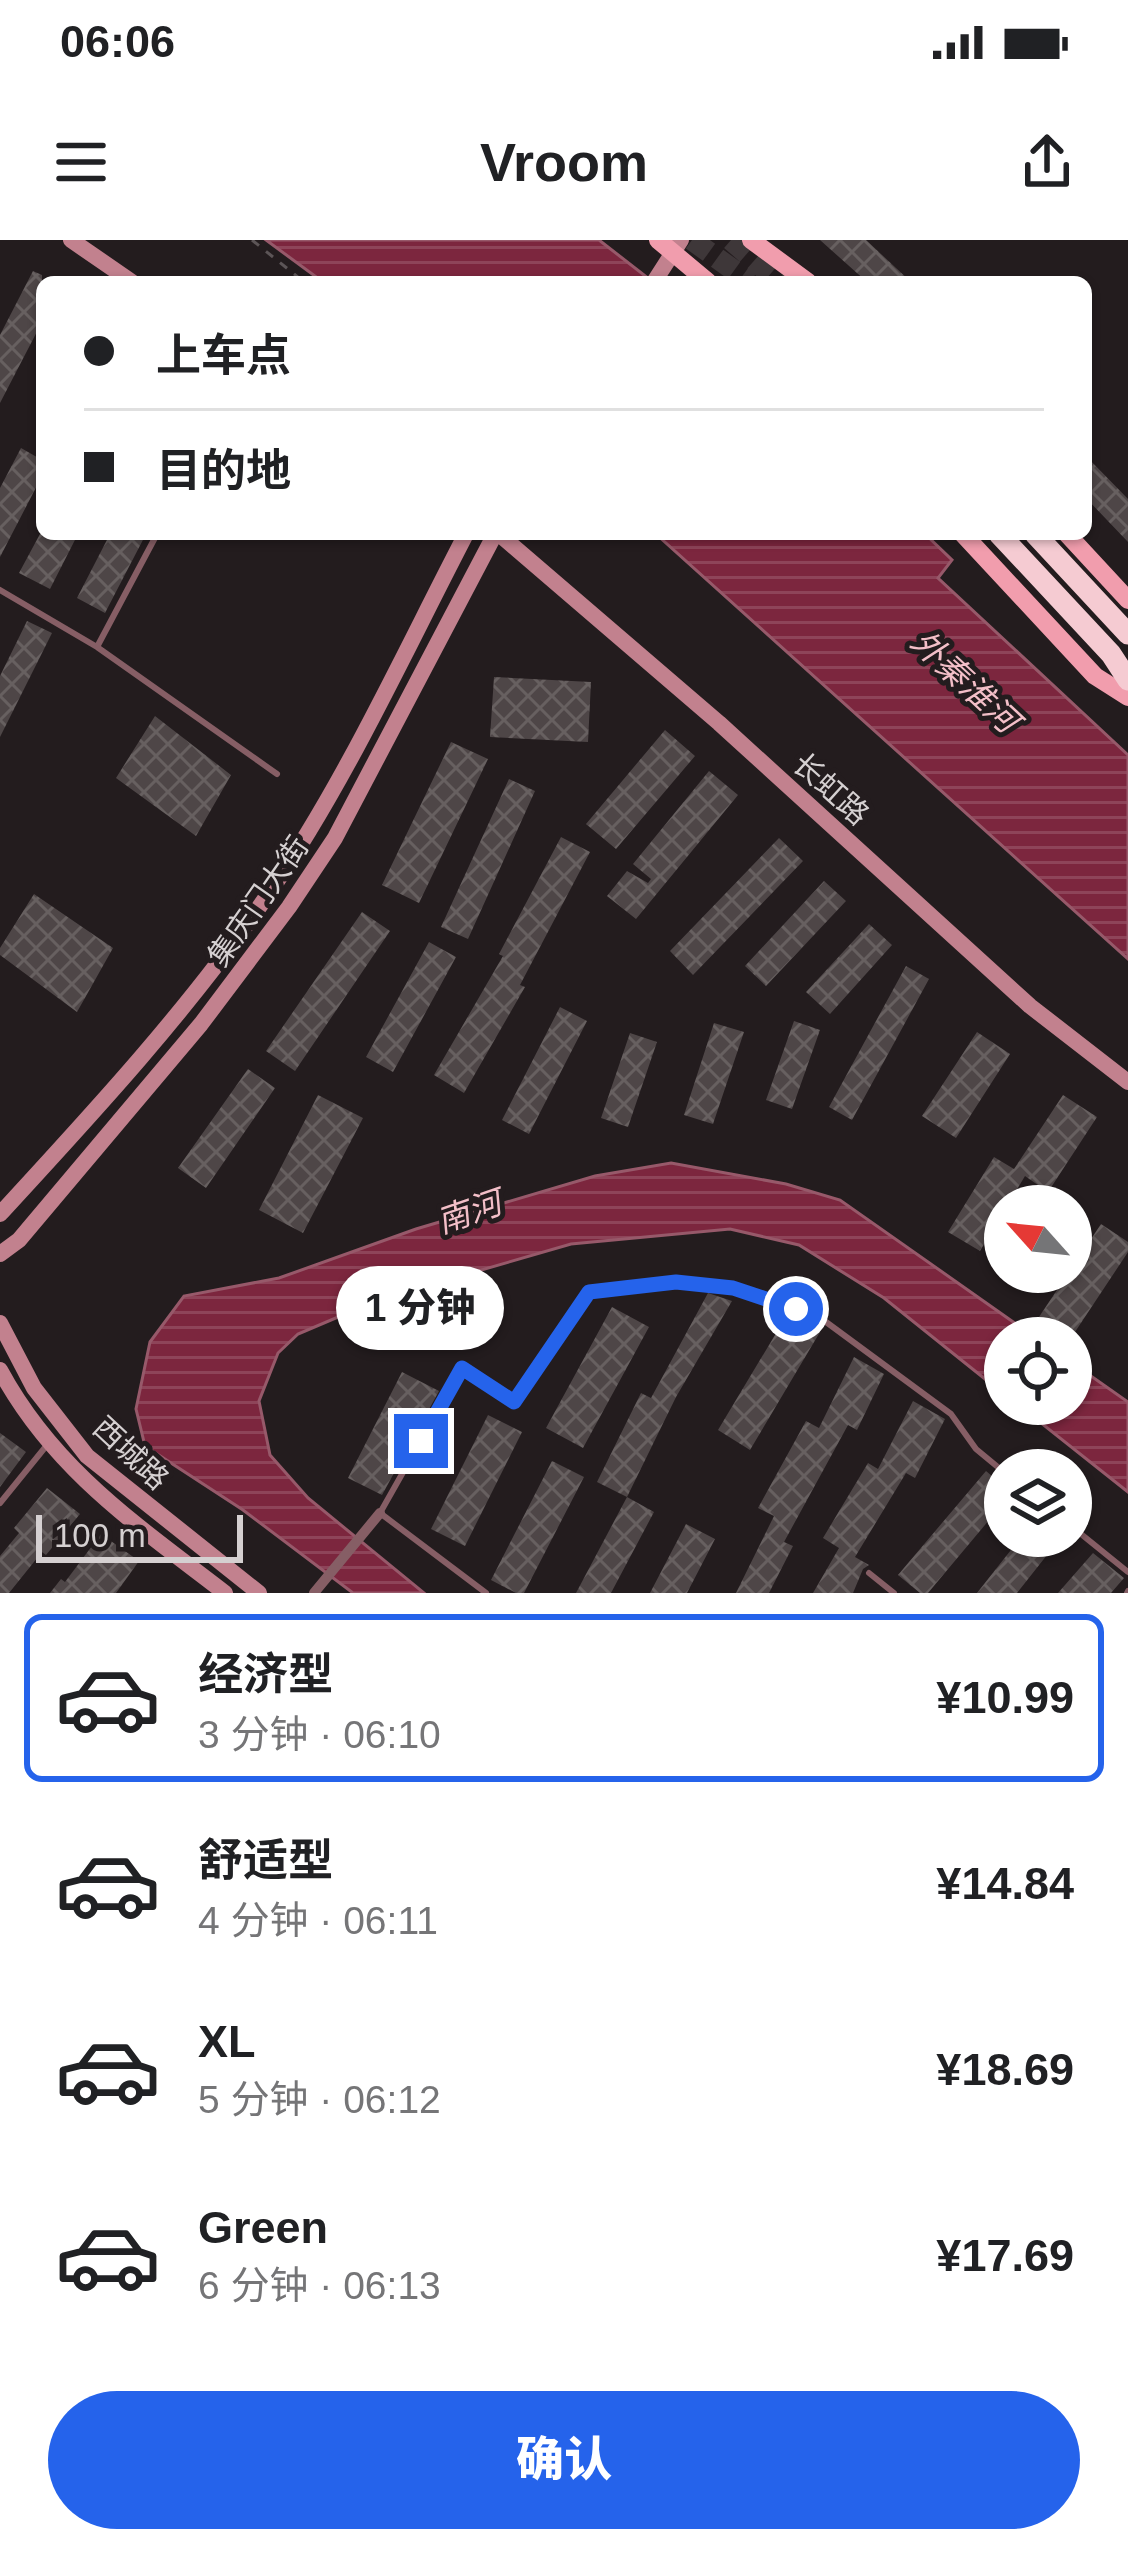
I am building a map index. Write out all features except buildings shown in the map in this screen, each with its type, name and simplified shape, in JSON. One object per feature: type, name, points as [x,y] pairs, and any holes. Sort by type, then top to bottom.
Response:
[{"type":"highway","points":[[1005,540],[1111,654],[1128,680]]},
{"type":"highway","points":[[1041,540],[1128,634]]},
{"type":"main road","points":[[71,240],[123,276]]},
{"type":"main road","points":[[751,240],[800,276]]},
{"type":"main road","points":[[657,276],[671,244],[702,276]]},
{"type":"main road","name":"集庆门大街","points":[[0,1214],[182,1009],[271,891],[325,805],[463,540]]},
{"type":"main road","name":"集庆门大街","points":[[0,1254],[20,1240],[246,969],[334,838],[494,540]]},
{"type":"main road","name":"长虹路","points":[[504,540],[719,723],[1030,1006],[1128,1082]]},
{"type":"main road","points":[[969,540],[1095,676],[1128,697]]},
{"type":"main road","points":[[1073,540],[1128,600]]},
{"type":"main road","name":"西城路","points":[[0,1323],[34,1388],[87,1456],[259,1593]]},
{"type":"main road","name":"西城路","points":[[0,1370],[16,1400],[72,1471],[225,1593]]},
{"type":"street","points":[[314,1593],[380,1513]]},
{"type":"lane","points":[[97,647],[154,540]]},
{"type":"lane","points":[[0,590],[97,647],[277,774]]},
{"type":"lane","points":[[486,1593],[380,1513],[462,1368],[514,1402],[589,1292],[676,1282],[733,1288],[822,1319],[951,1414],[984,1456]]},
{"type":"lane","points":[[0,1503],[50,1442]]},
{"type":"lane","points":[[1092,1543],[1128,1572]]},
{"type":"lane","points":[[869,1573],[894,1593]]},
{"type":"path","points":[[252,240],[297,276]]},
{"type":"water","points":[[266,240],[599,240],[645,276],[315,276]]},
{"type":"water","name":"外秦淮河","points":[[663,540],[931,540],[952,560],[938,578],[1128,755],[1128,959]]},
{"type":"water","points":[[671,1163],[786,1184],[840,1200],[1006,1317],[984,1317],[984,1378],[884,1298],[799,1245],[730,1229],[571,1244],[378,1300],[298,1334],[278,1353],[259,1401],[270,1455],[308,1498],[424,1593],[353,1593],[243,1510],[145,1446],[136,1409],[150,1342],[184,1296],[279,1278],[416,1229],[595,1176]]},
{"type":"water","points":[[1092,1377],[1128,1402],[1128,1492],[1092,1463],[1092,1449],[1074,1449],[1043,1425],[1092,1425]]},
{"type":"tunnel","points":[[692,240],[742,276]]},
{"type":"tunnel","points":[[731,240],[772,276]]},
{"type":"route","points":[[421,1441],[462,1368],[514,1402],[589,1292],[676,1282],[733,1288],[796,1309]]},
{"type":"water label","name":"南河","points":[[469,1212]]}]
